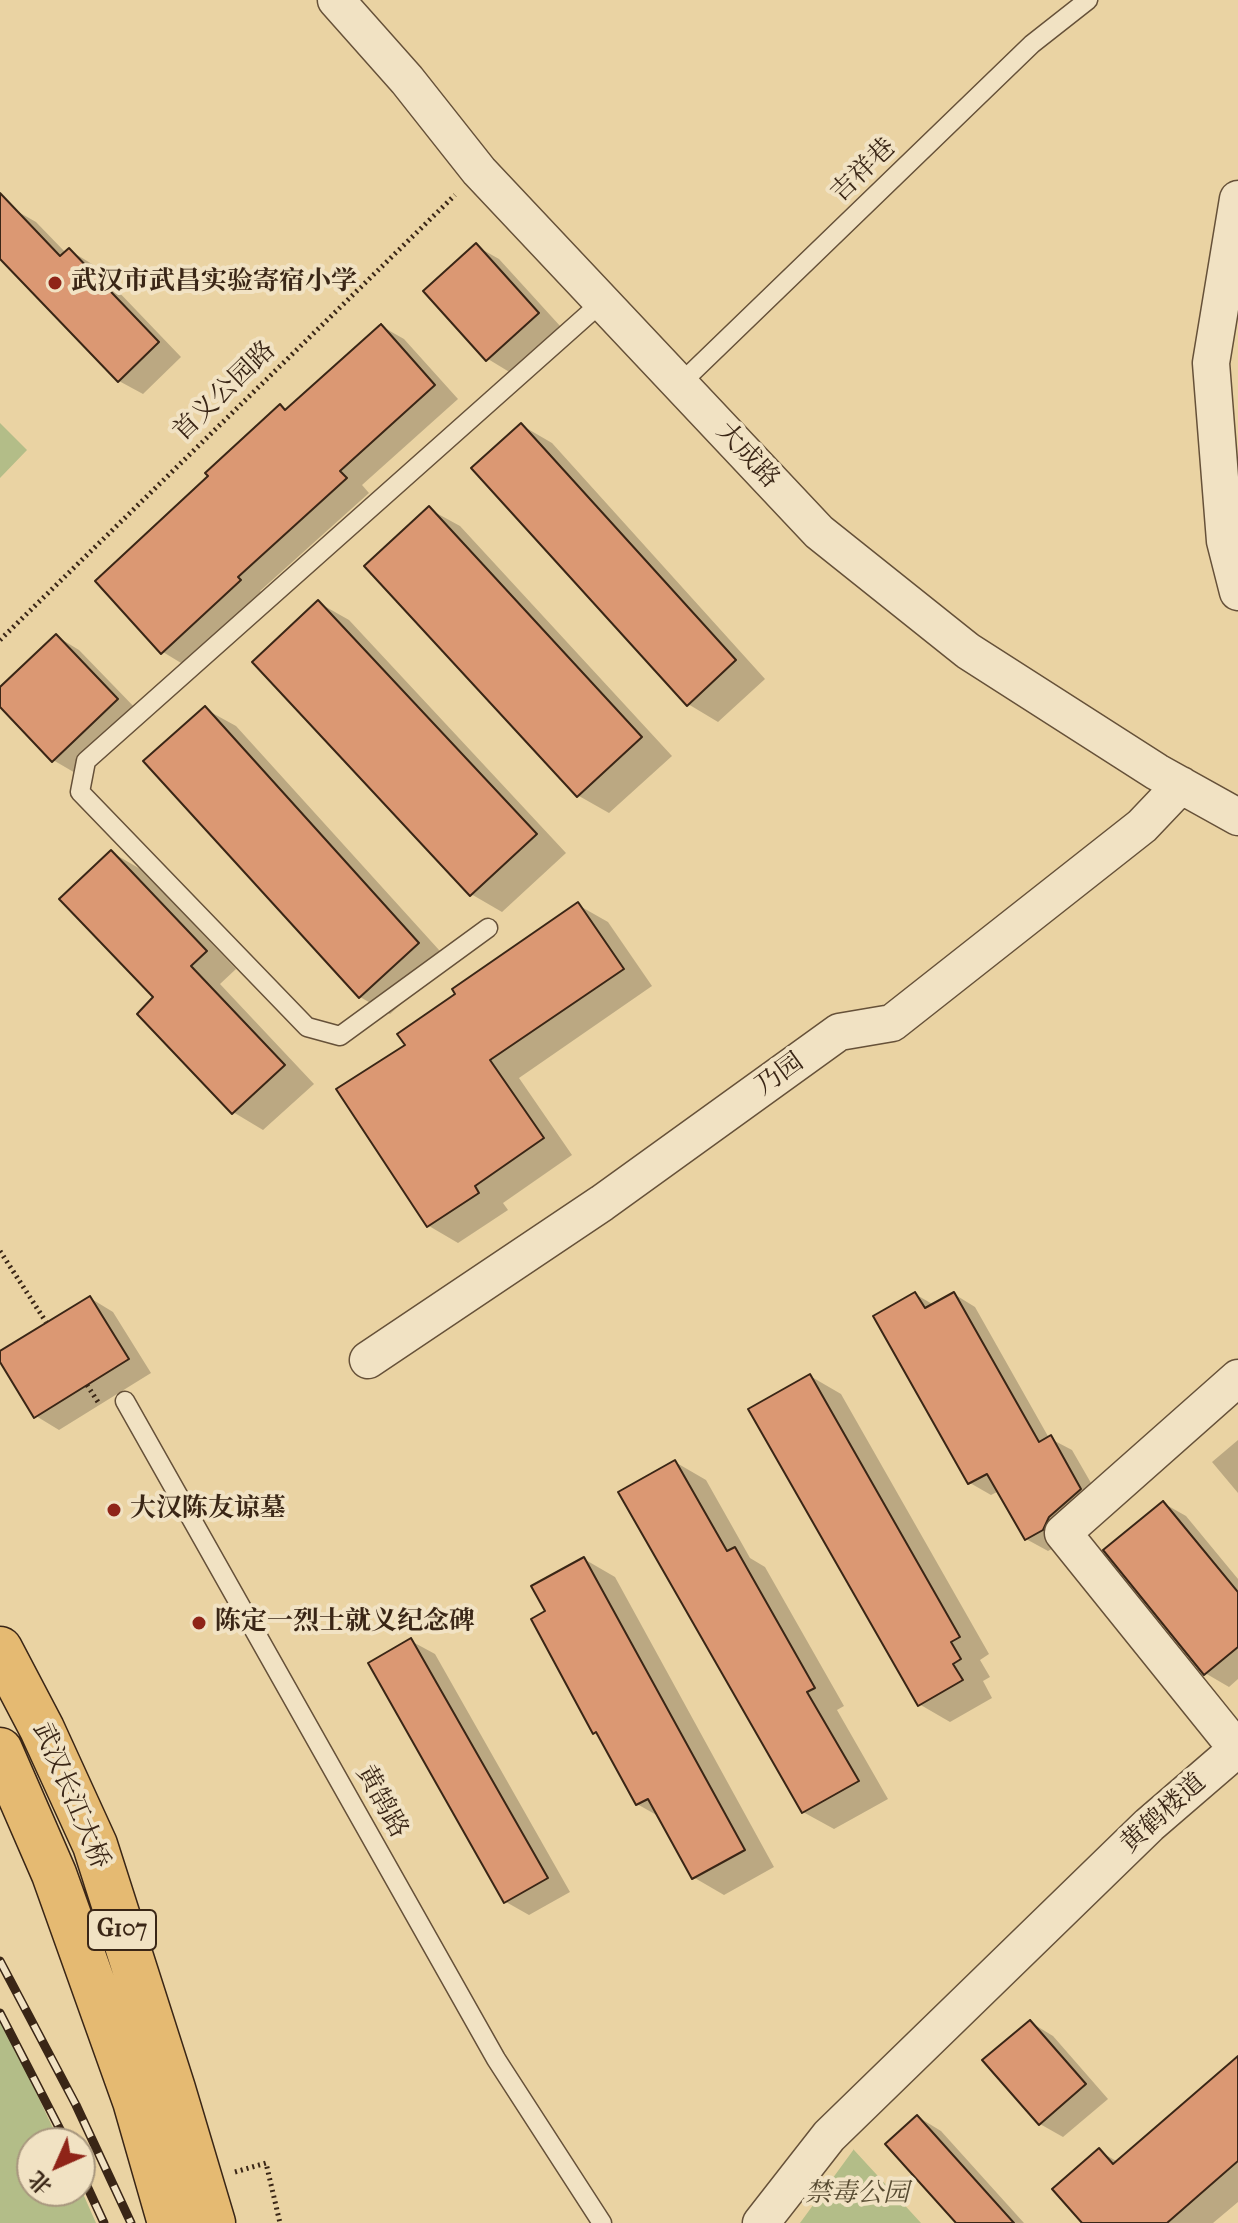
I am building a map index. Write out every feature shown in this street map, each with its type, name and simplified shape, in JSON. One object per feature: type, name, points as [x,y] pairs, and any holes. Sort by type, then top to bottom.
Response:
[{"type":"highway","name":"武汉长江大桥","points":[[0,1649],[42,1729],[95,1845],[213,2223]]},
{"type":"highway","name":"武汉长江大桥","points":[[0,1750],[54,1874],[135,2101],[170,2223]]},
{"type":"street","name":"大成路","points":[[336,0],[407,80],[479,171],[819,532],[955,642],[1132,756],[1238,817]]},
{"type":"street","points":[[1238,199],[1211,363],[1228,460],[1225,541],[1238,592]]},
{"type":"street","name":"乃园","points":[[368,1360],[602,1203],[839,1032],[892,1023],[1142,826],[1181,785]]},
{"type":"street","name":"黄鹤楼道","points":[[761,2223],[829,2136],[1149,1825],[1237,1749],[1063,1533],[1238,1378]]},
{"type":"lane","name":"吉祥巷","points":[[680,384],[1032,44],[1088,0]]},
{"type":"lane","points":[[488,928],[340,1036],[307,1027],[80,792],[86,761],[602,302]]},
{"type":"lane","name":"黄鹄路","points":[[125,1401],[496,2059],[602,2223]]},
{"type":"path","name":"首义公园路","points":[[0,640],[479,171]]},
{"type":"path","points":[[0,1251],[46,1322]]},
{"type":"path","points":[[201,2182],[266,2163],[280,2223]]},
{"type":"green space","points":[[0,423],[27,450],[0,478]]},
{"type":"green space","points":[[0,2016],[52,2127],[16,2127],[16,2207],[89,2207],[96,2223],[0,2223]]},
{"type":"green space","name":"禁毒公园","points":[[854,2150],[921,2223],[800,2223]]},
{"type":"building","points":[[0,193],[60,256],[69,248],[159,342],[118,382],[0,259]]},
{"type":"building","points":[[476,243],[539,313],[486,361],[423,291]]},
{"type":"building","points":[[381,324],[435,385],[340,471],[347,478],[238,577],[241,580],[161,654],[95,581],[280,404],[285,410]]},
{"type":"building","points":[[521,423],[736,660],[687,706],[471,468]]},
{"type":"building","points":[[429,506],[642,737],[577,797],[364,566]]},
{"type":"building","points":[[318,600],[537,834],[470,896],[252,662]]},
{"type":"building","points":[[56,634],[118,699],[52,762],[0,707],[0,687]]},
{"type":"building","points":[[205,706],[419,943],[359,998],[143,761]]},
{"type":"building","points":[[111,850],[207,951],[191,966],[285,1065],[232,1114],[137,1014],[153,997],[59,899]]},
{"type":"building","points":[[578,902],[624,969],[490,1060],[544,1138],[475,1186],[479,1193],[427,1227],[336,1089],[405,1045],[397,1034],[455,994],[452,989]]},
{"type":"building","points":[[915,1292],[925,1308],[954,1292],[1039,1442],[1051,1435],[1081,1489],[1049,1517],[1043,1530],[1025,1540],[987,1474],[968,1484],[873,1316]]},
{"type":"building","points":[[90,1296],[129,1359],[34,1418],[0,1362],[0,1351]]},
{"type":"building","points":[[810,1374],[960,1637],[951,1642],[961,1659],[953,1664],[963,1680],[918,1706],[748,1409]]},
{"type":"building","points":[[675,1460],[727,1551],[735,1547],[815,1688],[807,1692],[859,1781],[802,1813],[618,1492]]},
{"type":"building","points":[[1163,1501],[1238,1592],[1238,1647],[1204,1675],[1103,1550]]},
{"type":"building","points":[[584,1557],[745,1850],[692,1879],[648,1799],[636,1805],[596,1732],[593,1734],[531,1619],[545,1611],[531,1586]]},
{"type":"building","points":[[411,1638],[548,1878],[504,1903],[368,1663]]},
{"type":"building","points":[[1030,2020],[1086,2084],[1039,2125],[982,2060]]},
{"type":"building","points":[[1238,2056],[1238,2161],[1167,2223],[1082,2223],[1052,2189],[1099,2148],[1113,2164]]},
{"type":"building","points":[[917,2115],[1014,2223],[956,2223],[885,2144]]},
{"type":"railway","points":[[0,1961],[76,2105],[131,2223]]},
{"type":"railway","points":[[0,2013],[59,2127]]},
{"type":"railway","points":[[96,2206],[104,2223]]},
{"type":"place","name":"武汉市武昌实验寄宿小学","points":[[55,283]]},
{"type":"place","name":"大汉陈友谅墓","points":[[114,1510]]},
{"type":"place","name":"陈定一烈士就义纪念碑","points":[[199,1623]]}]
